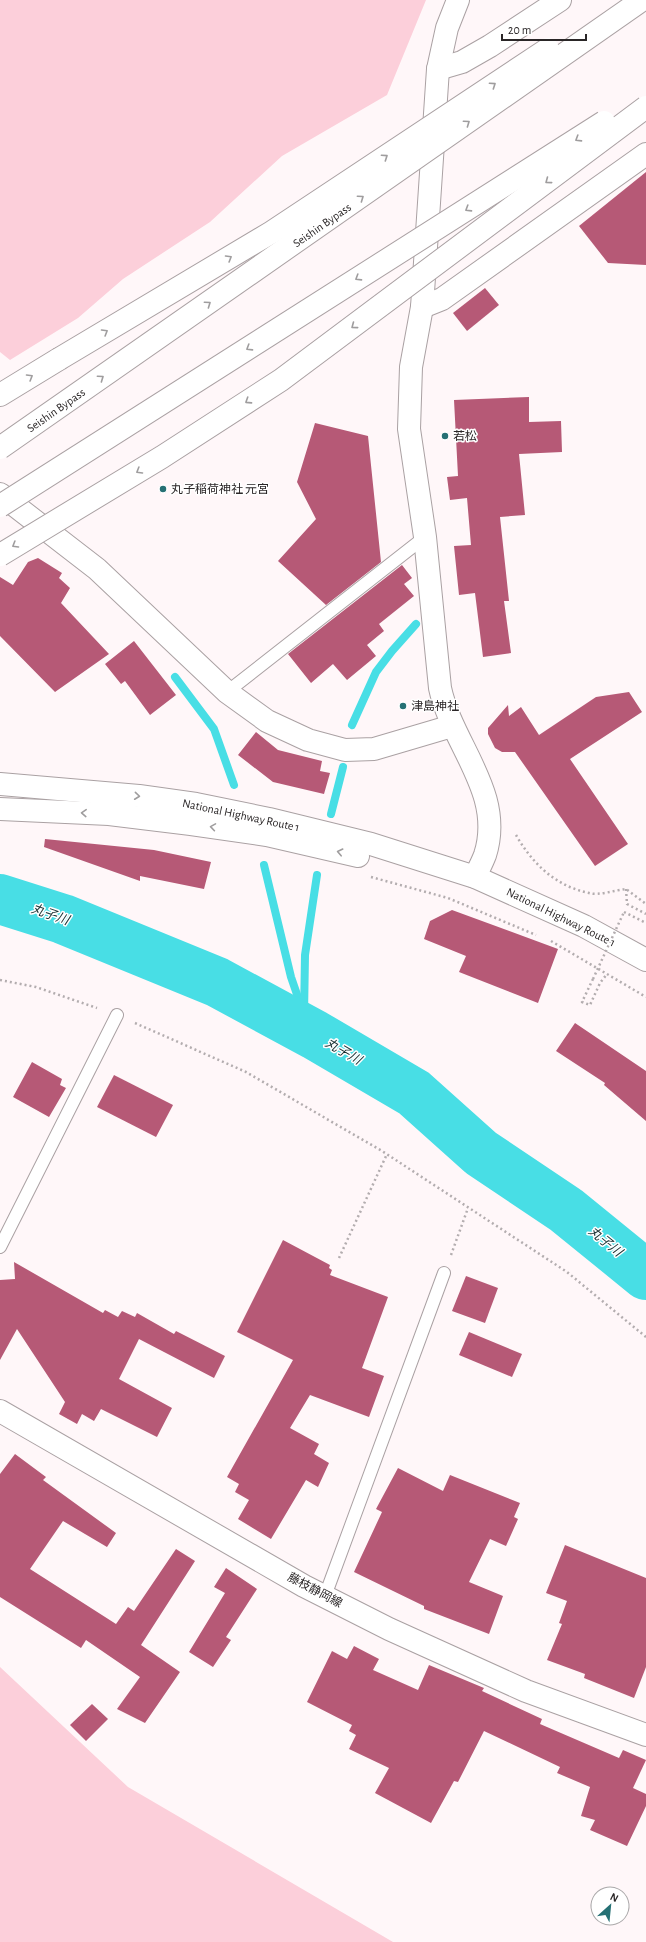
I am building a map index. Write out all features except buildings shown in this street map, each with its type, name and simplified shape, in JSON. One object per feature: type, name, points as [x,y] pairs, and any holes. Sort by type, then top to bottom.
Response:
[{"type":"main road","points":[[458,0],[448,28],[438,69],[422,307],[411,367],[409,429],[425,537],[440,688],[446,712],[482,784],[489,810],[488,842],[485,855],[475,877]]},
{"type":"main road","points":[[438,69],[462,62],[490,46],[560,0]]},
{"type":"main road","points":[[0,395],[272,232],[620,0]]},
{"type":"main road","name":"Seishin Bypass","points":[[0,448],[642,0]]},
{"type":"main road","points":[[0,506],[646,95]]},
{"type":"main road","points":[[0,554],[162,456],[281,380],[646,107]]},
{"type":"main road","points":[[422,307],[442,299],[646,154]]},
{"type":"main road","points":[[0,494],[97,569],[227,692],[267,721],[308,740],[345,750],[374,749],[452,726]]},
{"type":"main road","points":[[0,774],[71,790]]},
{"type":"main road","name":"National Highway Route 1","points":[[0,784],[139,796],[196,804],[269,819],[371,844],[475,877],[584,926],[646,960]]},
{"type":"main road","name":"National Highway Route 1","points":[[0,809],[109,814],[191,824],[267,835],[344,853],[475,877]]},
{"type":"main road","name":"藤枝静岡線","points":[[0,1411],[325,1596],[389,1629],[526,1691],[646,1735]]},
{"type":"lane","points":[[227,692],[425,537]]},
{"type":"lane","points":[[0,1247],[117,1015]]},
{"type":"lane","points":[[325,1596],[444,1272]]},
{"type":"path","points":[[515,833],[531,858],[558,882],[590,894],[626,889],[646,904]]},
{"type":"path","points":[[367,876],[448,898],[543,938]]},
{"type":"path","points":[[626,889],[627,904],[646,914]]},
{"type":"path","points":[[606,974],[600,983],[590,1005],[582,1002],[624,912],[646,923]]},
{"type":"path","points":[[550,941],[646,997]]},
{"type":"path","points":[[0,980],[36,987],[117,1015],[246,1072],[386,1154],[456,1198],[468,1208],[567,1272],[646,1337]]},
{"type":"path","points":[[339,1258],[386,1154]]},
{"type":"path","points":[[444,1272],[468,1208]]},
{"type":"shaded area","points":[[0,0],[426,0],[387,95],[282,156],[210,222],[123,279],[78,318],[10,360],[0,352]]},
{"type":"shaded area","points":[[0,1667],[128,1787],[393,1942],[0,1942]]},
{"type":"waterway","points":[[352,725],[376,672],[416,624]]},
{"type":"waterway","points":[[175,677],[214,729],[234,785]]},
{"type":"waterway","points":[[331,814],[343,767]]},
{"type":"waterway","points":[[264,865],[291,977],[302,1009]]},
{"type":"waterway","points":[[315,1035],[304,1015],[305,955],[317,875]]},
{"type":"waterway","name":"丸子川","points":[[0,899],[63,919],[217,982],[315,1035],[414,1093],[481,1153],[566,1210],[646,1275]]},
{"type":"place","name":"若松","points":[[445,436]]},
{"type":"place","name":"丸子稲荷神社 元宮","points":[[163,489]]},
{"type":"place","name":"津島神社","points":[[403,706]]}]
